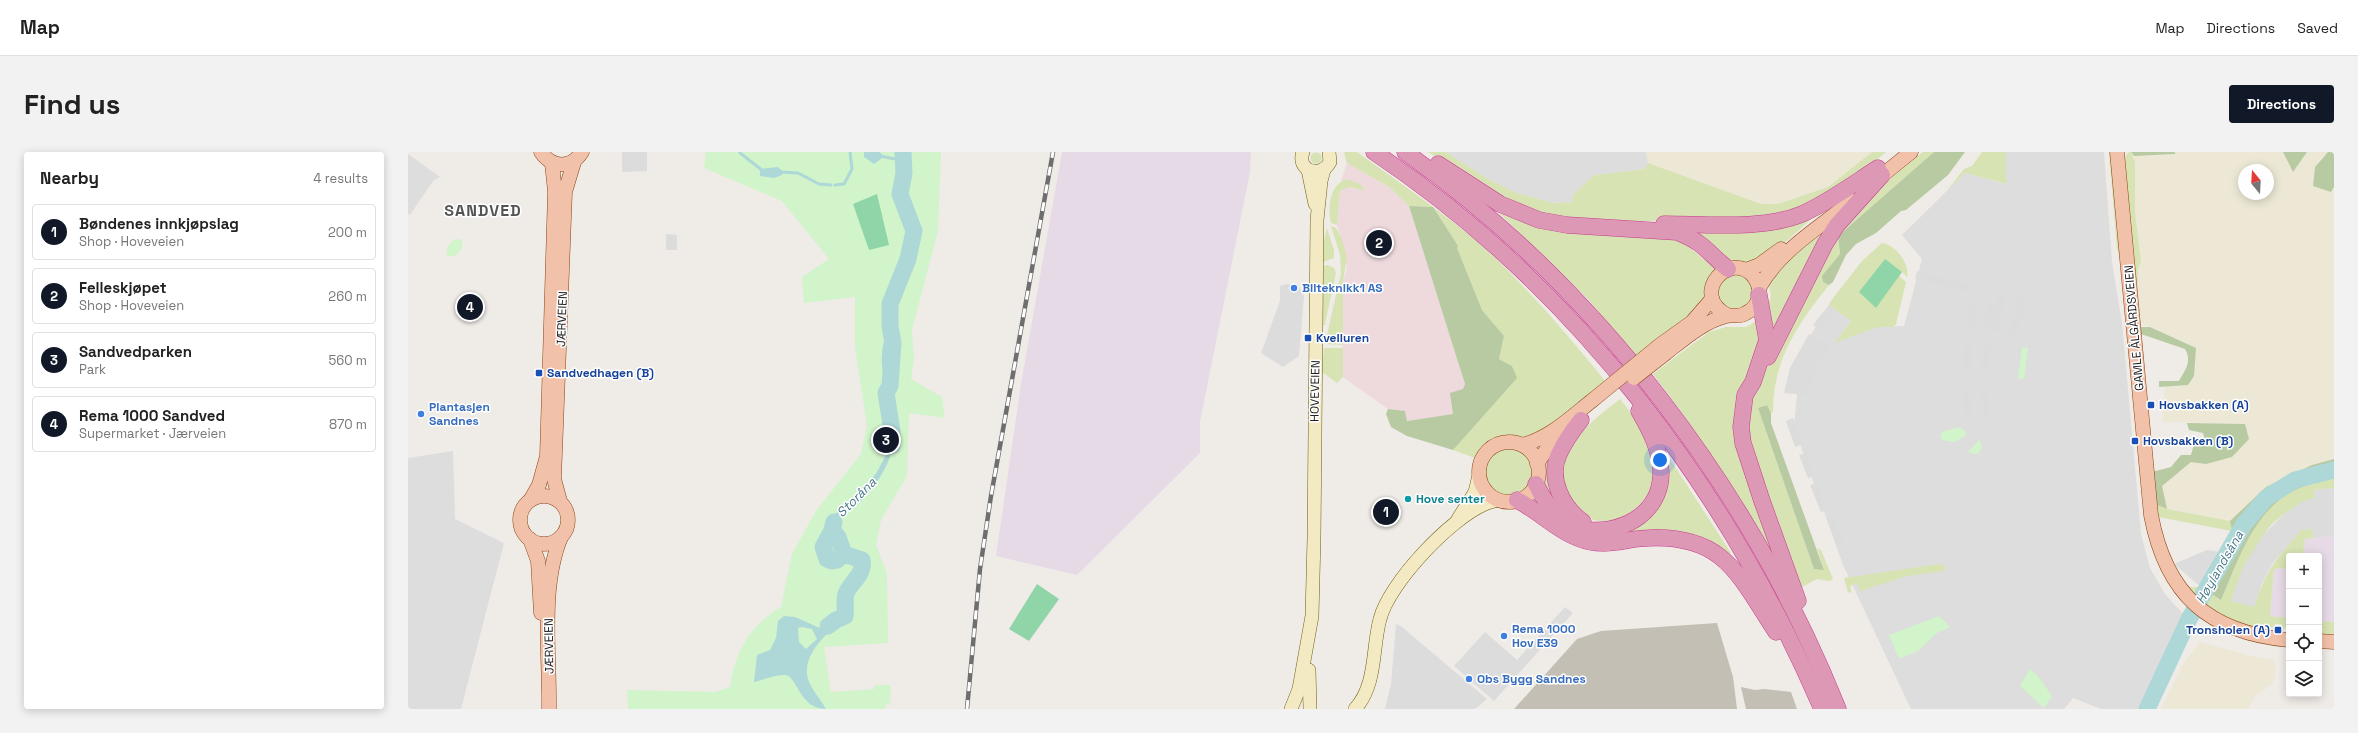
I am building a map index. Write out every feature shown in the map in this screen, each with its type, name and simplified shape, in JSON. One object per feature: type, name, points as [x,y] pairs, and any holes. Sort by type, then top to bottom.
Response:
[{"type":"highway","points":[[1374,152],[1455,212],[1497,247],[1570,320],[1692,456],[1718,510],[1762,584],[1822,709]]},
{"type":"highway","points":[[1404,152],[1484,212],[1547,271],[1628,358],[1692,456],[1759,546],[1814,652],[1832,692]]},
{"type":"highway","points":[[1420,152],[1500,204],[1517,212],[1539,220],[1567,225],[1635,228],[1677,232],[1693,238],[1705,246],[1728,269]]},
{"type":"highway","points":[[1635,228],[1661,224],[1753,223],[1800,214],[1824,203],[1880,172]]},
{"type":"highway","points":[[1838,709],[1821,650],[1795,593],[1744,443],[1741,427],[1741,412],[1746,395],[1761,370],[1825,244],[1837,225],[1880,172]]},
{"type":"highway","points":[[1753,382],[1767,340],[1759,292]]},
{"type":"highway","points":[[1536,484],[1546,503],[1562,518],[1582,529],[1614,530],[1640,517],[1656,495],[1661,473],[1658,453],[1653,436],[1640,412],[1602,355]]},
{"type":"highway","points":[[1581,420],[1559,455],[1556,480],[1561,496],[1569,510],[1594,529]]},
{"type":"highway","points":[[1517,500],[1533,508],[1571,536],[1581,540],[1601,543],[1670,538],[1689,540],[1720,555],[1732,565],[1814,690]]},
{"type":"main road","points":[[541,152],[552,163],[559,165],[578,157]]},
{"type":"main road","name":"HOVEVEIEN","points":[[1303,152],[1302,161],[1308,170],[1317,220]]},
{"type":"main road","name":"HOVEVEIEN","points":[[1291,709],[1299,689],[1312,616],[1314,590],[1312,555],[1314,538],[1317,220],[1324,170],[1330,162],[1329,152]]},
{"type":"main road","points":[[1759,292],[1757,281],[1746,270],[1737,268],[1728,269],[1720,274],[1714,281],[1711,290],[1712,299],[1715,306],[1727,315],[1736,316],[1745,314],[1752,309],[1759,292],[1766,275],[1779,260],[1880,172],[1899,152]]},
{"type":"main road","points":[[1746,270],[1759,265],[1775,254],[1880,172],[1911,152]]},
{"type":"main road","name":"GAMLE ÅLGÅRDSVEIEN","points":[[2117,152],[2151,515],[2157,543],[2166,566],[2177,585],[2198,608],[2222,624],[2246,633],[2286,640]]},
{"type":"main road","name":"JÆRVEIEN","points":[[560,501],[554,479],[565,192],[578,157]]},
{"type":"main road","name":"JÆRVEIEN","points":[[531,499],[539,485],[547,456],[555,199],[552,163]]},
{"type":"main road","points":[[1308,170],[1319,172],[1324,170]]},
{"type":"main road","points":[[1455,524],[1475,492],[1481,462],[1488,450],[1504,442],[1522,445],[1535,442],[1548,435],[1596,402],[1663,349],[1692,322],[1712,299]]},
{"type":"main road","points":[[1663,349],[1727,315]]},
{"type":"main road","points":[[1537,464],[1554,442],[1581,420],[1596,402]]},
{"type":"main road","points":[[1355,709],[1364,696],[1370,682],[1380,618],[1387,600],[1405,573],[1455,524],[1484,504],[1500,500],[1517,500],[1532,491],[1536,484],[1538,474],[1537,464],[1534,456],[1522,445]]},
{"type":"main road","points":[[1479,475],[1487,493],[1500,500]]},
{"type":"main road","points":[[544,495],[553,496],[560,501],[566,507],[568,515],[566,531],[561,538],[546,544],[530,539],[524,534],[520,517],[522,510],[531,499],[544,495]]},
{"type":"main road","name":"JÆRVEIEN","points":[[549,709],[547,651],[549,603],[554,553],[561,538]]},
{"type":"main road","name":"HOVEVEIEN","points":[[1310,709],[1309,669],[1321,601],[1322,578],[1314,538]]},
{"type":"main road","name":"JÆRVEIEN","points":[[530,539],[538,561],[542,652],[539,709]]},
{"type":"main road","points":[[2322,641],[2334,642]]},
{"type":"shaded area","points":[[622,152],[647,152],[647,171],[622,172]]},
{"type":"shaded area","points":[[1062,152],[1251,152],[1250,172],[1200,422],[1200,453],[1077,575],[996,556],[1021,384]]},
{"type":"shaded area","points":[[1446,152],[1646,152],[1648,163],[1645,169],[1594,175],[1573,202],[1553,203],[1517,193],[1488,179]]},
{"type":"shaded area","points":[[1646,152],[1872,152],[1828,187],[1778,204],[1761,204],[1648,163]]},
{"type":"shaded area","points":[[2006,152],[2104,152],[2112,262],[2122,323],[2141,534],[2150,568],[2165,594],[2184,615],[2139,709],[2101,709],[2073,698],[2064,709],[1911,709],[1843,565],[1794,427],[1801,351],[1829,305],[1851,321],[1836,342],[1878,327],[1904,326],[1922,259],[1902,235],[1965,173],[2005,184]]},
{"type":"shaded area","points":[[2175,152],[2283,152],[2293,172],[2307,152],[2328,152],[2318,161],[2330,192],[2334,187],[2334,459],[2312,465],[2266,487],[2230,521],[2167,509],[2161,486],[2191,461],[2206,464],[2245,424],[2162,422],[2165,387],[2188,385],[2196,348],[2140,322],[2137,306],[2138,269],[2141,262],[2135,212],[2134,156],[2175,154]]},
{"type":"shaded area","points":[[408,154],[440,177],[433,181],[410,215],[408,214]]},
{"type":"shaded area","points":[[1347,163],[1389,187],[1409,206],[1465,384],[1454,414],[1407,421],[1405,411],[1388,409],[1343,377],[1343,282],[1347,269],[1341,236],[1337,225],[1340,191],[1349,187],[1364,191],[1347,179],[1341,181]]},
{"type":"shaded area","points":[[666,234],[677,235],[677,250],[666,250]]},
{"type":"shaded area","points":[[1917,271],[1971,286],[1969,293],[1915,279]]},
{"type":"shaded area","name":"Bilteknikk1 AS","points":[[1286,284],[1298,285],[1304,296],[1299,356],[1283,367],[1261,353],[1280,301],[1280,286]]},
{"type":"shaded area","points":[[1998,295],[2004,296],[2000,331],[1985,329],[1988,304],[1995,306]]},
{"type":"shaded area","points":[[2020,296],[2027,298],[2016,334],[2009,333]]},
{"type":"shaded area","points":[[1971,299],[1979,300],[1975,328],[1967,327]]},
{"type":"shaded area","points":[[1829,305],[1836,311],[1820,330],[1813,325]]},
{"type":"shaded area","points":[[1809,334],[1830,346],[1816,367],[1808,395],[1784,393],[1790,368]]},
{"type":"shaded area","points":[[1965,340],[1972,340],[1971,373],[1963,373]]},
{"type":"shaded area","points":[[1983,341],[1990,341],[1988,374],[1981,374]]},
{"type":"shaded area","points":[[1963,386],[1969,386],[1972,418],[1965,418]]},
{"type":"shaded area","points":[[1981,388],[1987,388],[1989,417],[1982,418]]},
{"type":"shaded area","points":[[1793,418],[1803,444],[1795,447],[1786,421]]},
{"type":"shaded area","points":[[453,451],[455,519],[504,543],[461,709],[408,709],[408,458]]},
{"type":"shaded area","points":[[1806,453],[1815,476],[1808,478],[1799,455]]},
{"type":"shaded area","points":[[1817,483],[1827,510],[1821,512],[1810,485]]},
{"type":"shaded area","points":[[2334,488],[2334,536],[2314,538],[2312,529],[2301,530],[2273,563],[2262,583],[2254,607],[2231,601],[2243,567],[2264,534],[2284,514],[2301,502],[2315,498],[2314,490]]},
{"type":"shaded area","points":[[1833,514],[1845,546],[1838,549],[1826,517]]},
{"type":"shaded area","points":[[2334,536],[2334,622],[2322,621],[2322,553],[2303,553],[2305,539]]},
{"type":"shaded area","points":[[2207,550],[2221,552],[2201,587],[2174,564]]},
{"type":"shaded area","points":[[2286,568],[2286,618],[2270,617],[2274,569]]},
{"type":"shaded area","points":[[1565,607],[1573,613],[1494,701],[1454,666],[1485,632],[1517,660]]},
{"type":"shaded area","points":[[1717,623],[1733,677],[1737,709],[1514,709],[1577,639],[1601,631]]},
{"type":"shaded area","points":[[1396,624],[1402,627],[1487,699],[1475,709],[1385,709],[1391,684]]},
{"type":"shaded area","points":[[2200,642],[2251,656],[2273,660],[2276,665],[2275,678],[2271,685],[2255,696],[2248,709],[2161,709],[2183,664]]},
{"type":"shaded area","points":[[1741,687],[1755,690],[1764,689],[1791,692],[1797,709],[1746,709]]},
{"type":"green space","points":[[706,152],[941,152],[938,231],[912,330],[914,360],[911,379],[942,397],[945,418],[909,413],[907,476],[881,520],[876,545],[887,574],[888,643],[824,647],[831,692],[874,689],[875,685],[891,685],[890,705],[886,703],[885,709],[628,709],[627,690],[715,692],[730,687],[732,674],[745,641],[760,623],[781,607],[792,554],[816,511],[861,454],[867,426],[855,347],[855,297],[804,303],[802,277],[829,259],[782,201],[704,168]]},
{"type":"green space","points":[[1316,152],[1320,154],[1322,158],[1320,162],[1316,164],[1312,162],[1310,158],[1312,154]]},
{"type":"green space","points":[[1344,152],[1357,152],[1430,204],[1472,237],[1490,253],[1542,306],[1606,382],[1544,432],[1526,438],[1499,437],[1481,448],[1475,458],[1453,450],[1516,378],[1512,366],[1499,359],[1504,336],[1482,310],[1457,248],[1433,207],[1409,206],[1389,187],[1347,163]]},
{"type":"green space","points":[[1428,152],[1446,152],[1488,179],[1517,193],[1553,203],[1572,202],[1573,195],[1594,175],[1645,169],[1648,163],[1761,204],[1778,204],[1828,187],[1872,152],[1886,152],[1864,170],[1829,194],[1804,206],[1791,210],[1764,216],[1737,218],[1596,221],[1551,216],[1531,212],[1513,205],[1492,194]]},
{"type":"green space","points":[[1923,152],[1934,152],[1838,236],[1840,254],[1823,282],[1829,285],[1797,329],[1782,360],[1774,393],[1773,412],[1771,413],[1767,405],[1758,408],[1814,569],[1824,569],[1817,548],[1821,550],[1833,579],[1829,581],[1817,579],[1798,589],[1751,453],[1746,419],[1754,393],[1768,366],[1772,364],[1831,244],[1868,197]]},
{"type":"green space","points":[[1934,152],[1965,152],[1948,175],[1906,210],[1901,211],[1876,233],[1856,244],[1846,255],[1833,282],[1829,285],[1823,282],[1822,276],[1840,254],[1838,236]]},
{"type":"green space","points":[[1982,152],[2006,152],[2006,184],[1965,173],[1946,192],[1964,169],[1972,166]]},
{"type":"green space","points":[[2109,152],[2113,152],[2122,259],[2120,259],[2117,248]]},
{"type":"green space","points":[[2129,152],[2131,152],[2135,162],[2135,212],[2141,262],[2138,269],[2137,306],[2124,158]]},
{"type":"green space","points":[[2131,152],[2175,152],[2175,154],[2134,156]]},
{"type":"green space","points":[[2283,152],[2307,152],[2293,172]]},
{"type":"green space","points":[[2328,152],[2334,152],[2334,187],[2331,192],[2313,186],[2315,167]]},
{"type":"green space","points":[[1347,179],[1360,184],[1365,191],[1349,187],[1340,191],[1337,225],[1331,223],[1331,197],[1336,186]]},
{"type":"green space","points":[[877,194],[889,245],[869,250],[853,204]]},
{"type":"green space","points":[[1409,206],[1433,207],[1458,246],[1457,248],[1482,310],[1504,336],[1499,359],[1512,366],[1517,378],[1453,450],[1407,436],[1391,427],[1386,414],[1388,409],[1405,411],[1407,421],[1453,414],[1450,393],[1463,389],[1465,384]]},
{"type":"green space","points":[[1500,208],[1677,237],[1716,269],[1704,299],[1692,315],[1637,357],[1588,299],[1498,212]]},
{"type":"green space","points":[[1821,210],[1780,246],[1755,262],[1743,265],[1729,262],[1691,233]]},
{"type":"green space","points":[[1834,224],[1771,334],[1766,312],[1771,296],[1769,285],[1773,276],[1796,251]]},
{"type":"green space","points":[[1331,226],[1336,228],[1341,236],[1347,257],[1343,282],[1343,345],[1325,344],[1341,273],[1340,255]]},
{"type":"green space","points":[[1327,228],[1334,250],[1334,258],[1323,262],[1323,244]]},
{"type":"green space","points":[[457,239],[462,240],[462,248],[455,256],[448,256],[448,246]]},
{"type":"green space","points":[[1882,243],[1897,251],[1906,266],[1907,277],[1902,272],[1899,276],[1906,282],[1896,324],[1893,327],[1878,327],[1835,343],[1851,321],[1829,305],[1830,302],[1862,261]]},
{"type":"green space","points":[[1885,259],[1902,272],[1876,308],[1859,292]]},
{"type":"green space","points":[[1328,265],[1334,268],[1336,273],[1325,325],[1321,325],[1322,266]]},
{"type":"green space","points":[[1732,275],[1738,275],[1742,276],[1749,282],[1752,292],[1751,299],[1745,306],[1738,309],[1732,309],[1728,308],[1721,302],[1718,295],[1718,289],[1719,285],[1725,278]]},
{"type":"green space","points":[[1758,320],[1763,334],[1741,395],[1776,559],[1717,465],[1653,374],[1709,332],[1726,327],[1746,327]]},
{"type":"green space","points":[[2139,327],[2150,327],[2196,348],[2194,376],[2188,385],[2159,387],[2159,381],[2179,381],[2187,365],[2187,353],[2185,349],[2141,334]]},
{"type":"green space","points":[[2022,347],[2028,348],[2024,379],[2018,378]]},
{"type":"green space","points":[[1324,348],[1343,348],[1343,377],[1337,383],[1322,372]]},
{"type":"green space","points":[[1620,399],[1639,425],[1647,439],[1652,453],[1654,467],[1653,482],[1647,495],[1636,508],[1628,514],[1619,519],[1610,521],[1595,520],[1584,515],[1570,502],[1564,485],[1561,468],[1572,447],[1583,431]]},
{"type":"green space","points":[[1767,405],[1771,413],[1771,423],[1824,570],[1814,569],[1758,408]]},
{"type":"green space","points":[[2187,423],[2245,424],[2249,439],[2232,457],[2206,464],[2191,462],[2162,486],[2167,509],[2155,504],[2152,472],[2171,467],[2181,455],[2191,455],[2194,444],[2205,439],[2203,433],[2189,430]]},
{"type":"green space","points":[[1962,428],[1966,433],[1964,437],[1954,442],[1942,440],[1940,435],[1942,432]]},
{"type":"green space","points":[[1560,439],[1560,506],[1542,486],[1547,455]]},
{"type":"green space","points":[[1979,440],[1982,446],[1979,453],[1975,454],[1968,452]]},
{"type":"green space","points":[[1503,447],[1513,447],[1526,454],[1533,467],[1533,477],[1526,490],[1513,497],[1503,497],[1494,493],[1487,486],[1483,477],[1483,467],[1487,458],[1494,451]]},
{"type":"green space","points":[[1668,456],[1731,553],[1726,555],[1623,535],[1636,528],[1652,514],[1664,457]]},
{"type":"green space","points":[[2334,459],[2334,478],[2295,490],[2281,499],[2258,523],[2241,553],[2221,600],[2201,587],[2233,535],[2230,521],[2266,487],[2312,465]]},
{"type":"green space","points":[[2334,478],[2334,488],[2314,490],[2315,498],[2294,508],[2278,518],[2272,524],[2264,536],[2259,562],[2254,607],[2263,583],[2278,557],[2301,530],[2312,529],[2314,538],[2305,539],[2303,553],[2286,553],[2286,568],[2274,569],[2270,616],[2286,618],[2286,629],[2282,628],[2282,624],[2275,624],[2275,628],[2250,628],[2239,625],[2214,612],[2206,606],[2188,587],[2201,587],[2221,600],[2241,553],[2258,523],[2281,498],[2295,489]]},
{"type":"green space","points":[[2155,504],[2167,509],[2230,521],[2232,531],[2158,517]]},
{"type":"green space","points":[[1939,564],[1945,565],[1945,571],[1907,576],[1860,591],[1857,583],[1850,586],[1852,593],[1848,592],[1844,578]]},
{"type":"green space","points":[[1037,584],[1059,599],[1029,641],[1009,629]]},
{"type":"green space","points":[[1939,616],[1950,627],[1937,633],[1918,651],[1899,659],[1889,635]]},
{"type":"green space","points":[[2322,621],[2334,622],[2334,635],[2322,634]]},
{"type":"green space","points":[[2030,669],[2037,675],[2052,696],[2044,708],[2020,686]]},
{"type":"water","points":[[864,152],[879,152],[882,154],[881,159],[874,164],[864,157]]},
{"type":"water","points":[[778,167],[783,172],[782,175],[774,178],[760,176],[760,169]]},
{"type":"water","points":[[893,422],[893,445],[885,468],[872,489],[864,498],[856,506],[838,518],[836,526],[841,541],[838,543],[832,536],[826,543],[827,554],[824,555],[822,547],[834,515],[865,488],[877,472],[886,455],[890,438],[888,424]]},
{"type":"water","points":[[859,567],[865,570],[850,590],[849,598],[854,600],[849,610],[844,611],[840,593],[855,578]]},
{"type":"water","points":[[849,612],[849,616],[828,633],[815,648],[810,656],[807,674],[810,683],[826,709],[817,708],[810,704],[789,676],[777,675],[754,682],[757,655],[770,650],[776,638],[778,621],[784,616],[795,617],[822,629],[835,619]],"holes":[[[802,627],[812,629],[817,639],[806,649],[799,642],[798,628]]]},
{"type":"waterway","points":[[835,185],[844,184],[852,169],[850,152]]},
{"type":"waterway","points":[[873,152],[875,155],[905,161]]},
{"type":"waterway","name":"Storåna","points":[[892,446],[892,431],[886,393],[890,386],[893,343],[890,326],[890,304],[908,259],[914,231],[900,194],[904,173],[903,152]]},
{"type":"waterway","points":[[740,153],[762,170]]},
{"type":"waterway","points":[[780,172],[798,173],[819,184],[831,185]]},
{"type":"waterway","points":[[890,329],[885,343],[883,365],[890,386]]},
{"type":"waterway","name":"Høylandsåna","points":[[2147,709],[2189,619],[2244,524],[2266,498],[2295,480],[2334,470]]},
{"type":"waterway","name":"Storåna","points":[[828,626],[845,616],[846,594],[859,574],[862,565],[862,560],[844,554],[838,537],[832,530],[834,522]]},
{"type":"waterway","points":[[830,534],[823,547],[827,559],[831,561],[837,560],[844,554]]},
{"type":"railway","points":[[967,709],[980,569],[991,496],[1053,152]]},
{"type":"place","name":"Felleskjøpet","points":[[1379,243]]},
{"type":"place","name":"Bilteknikk1 AS","points":[[1294,288]]},
{"type":"place","name":"Rema 1000 Sandved","points":[[470,307]]},
{"type":"place","name":"Kvelluren","points":[[1308,338]]},
{"type":"place","name":"Sandvedhagen (B)","points":[[539,373]]},
{"type":"place","name":"Hovsbakken (A)","points":[[2151,405]]},
{"type":"place","name":"Plantasjen Sandnes","points":[[421,414]]},
{"type":"place","name":"Sandvedparken","points":[[886,440]]},
{"type":"place","name":"Hovsbakken (B)","points":[[2135,441]]},
{"type":"place","name":"Hove senter","points":[[1408,499]]},
{"type":"place","name":"Bøndenes innkjøpslag","points":[[1386,512]]},
{"type":"place","name":"Tronsholen (A)","points":[[2278,630]]},
{"type":"place","name":"Rema 1000 Hov E39","points":[[1504,636]]},
{"type":"place","name":"Obs Bygg Sandnes","points":[[1469,679]]},
{"type":"district","name":"SANDVED","points":[[483,210]]}]
